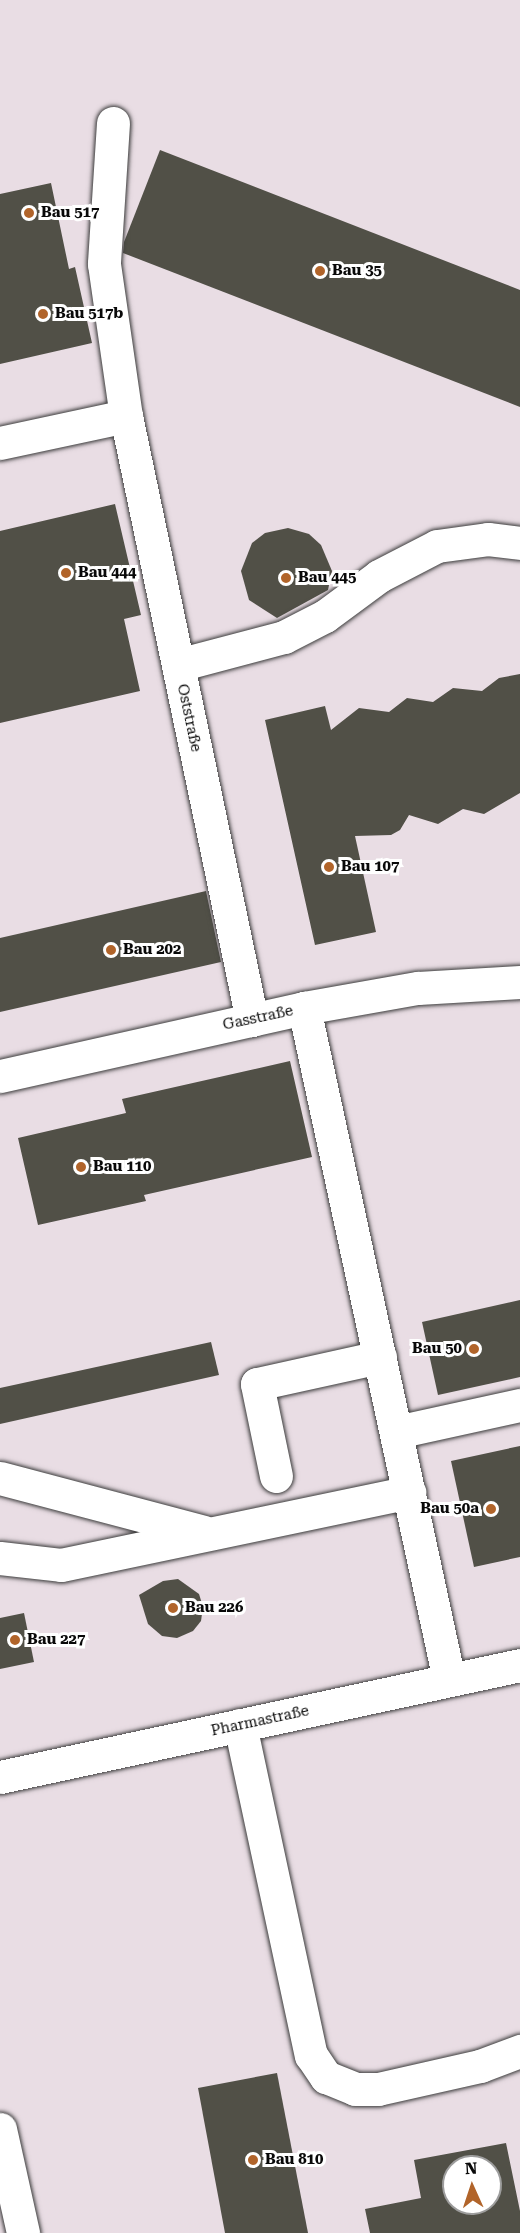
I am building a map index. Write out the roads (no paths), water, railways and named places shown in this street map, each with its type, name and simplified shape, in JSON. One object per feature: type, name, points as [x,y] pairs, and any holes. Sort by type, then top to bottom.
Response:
[{"type":"street","name":"Oststraße","points":[[113,123],[104,264],[126,416],[252,1020]]},
{"type":"street","points":[[0,442],[126,416]]},
{"type":"street","points":[[178,665],[284,637],[325,616],[379,576],[437,546],[488,539],[520,543]]},
{"type":"street","name":"Gasstraße","points":[[0,1076],[304,1008],[418,988],[520,982]]},
{"type":"street","points":[[304,1008],[449,1680]]},
{"type":"street","points":[[276,1476],[257,1384],[380,1357]]},
{"type":"street","points":[[396,1432],[520,1405]]},
{"type":"street","points":[[0,1478],[211,1534]]},
{"type":"street","points":[[0,1558],[61,1565],[409,1492]]},
{"type":"street","name":"Pharmastraße","points":[[0,1777],[520,1665]]},
{"type":"street","points":[[240,1725],[311,2055],[326,2077],[355,2089],[378,2089],[480,2066],[520,2052]]},
{"type":"street","points":[[0,2129],[23,2233]]},
{"type":"place","name":"Bau 517","points":[[29,213]]},
{"type":"place","name":"Bau 35","points":[[320,271]]},
{"type":"place","name":"Bau 517b","points":[[43,314]]},
{"type":"place","name":"Bau 444","points":[[66,573]]},
{"type":"place","name":"Bau 445","points":[[286,578]]},
{"type":"place","name":"Bau 107","points":[[329,867]]},
{"type":"place","name":"Bau 202","points":[[111,950]]},
{"type":"place","name":"Bau 110","points":[[81,1167]]},
{"type":"place","name":"Bau 50","points":[[474,1349]]},
{"type":"place","name":"Bau 50a","points":[[491,1509]]},
{"type":"place","name":"Bau 226","points":[[173,1608]]},
{"type":"place","name":"Bau 227","points":[[15,1640]]},
{"type":"place","name":"Bau 810","points":[[253,2160]]}]
